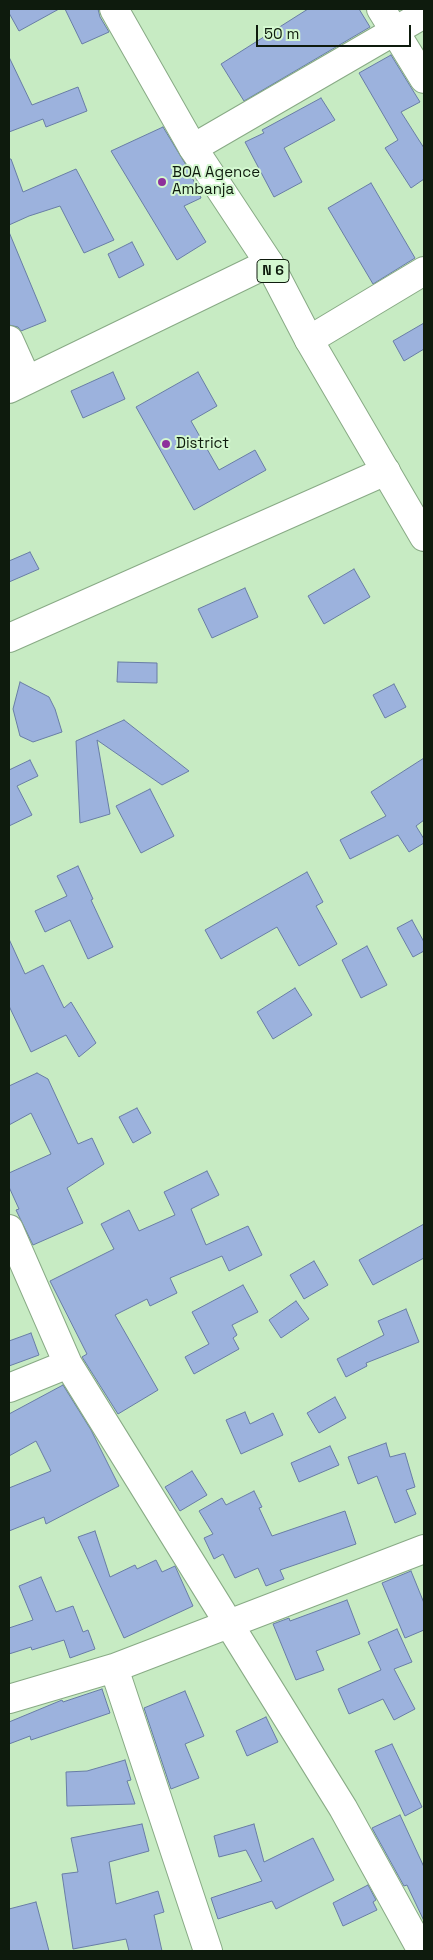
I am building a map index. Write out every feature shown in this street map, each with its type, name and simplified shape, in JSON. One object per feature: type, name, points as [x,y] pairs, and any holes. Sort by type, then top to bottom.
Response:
[{"type":"street","name":"N 6","points":[[114,9],[193,148],[269,263],[309,340],[424,537]]},
{"type":"street","points":[[193,148],[388,20],[424,14]]},
{"type":"street","points":[[388,20],[424,79]]},
{"type":"street","points":[[9,340],[18,384],[269,263]]},
{"type":"street","points":[[309,340],[424,271]]},
{"type":"street","points":[[9,638],[386,471]]},
{"type":"street","points":[[9,1229],[68,1364],[343,1808],[422,1951]]},
{"type":"street","points":[[9,1388],[68,1364]]},
{"type":"street","points":[[9,1699],[114,1668],[424,1549]]},
{"type":"street","points":[[114,1668],[208,1951]]},
{"type":"building","points":[[9,9],[59,9],[19,31],[9,13]]},
{"type":"building","points":[[65,9],[98,9],[100,17],[109,32],[82,44]]},
{"type":"building","points":[[308,9],[359,9],[370,27],[244,101],[221,64]]},
{"type":"building","points":[[391,55],[420,102],[401,112],[424,148],[424,179],[411,188],[385,148],[398,140],[359,73]]},
{"type":"building","points":[[9,57],[32,105],[78,87],[87,111],[46,127],[43,119],[9,132]]},
{"type":"building","points":[[321,98],[335,120],[284,148],[302,182],[274,197],[245,142],[264,133],[262,130]]},
{"type":"building","points":[[163,127],[189,170],[201,198],[184,206],[206,242],[177,260],[111,151]]},
{"type":"building","points":[[9,159],[11,159],[23,192],[76,169],[114,240],[84,253],[60,206],[9,225]]},
{"type":"building","points":[[371,183],[415,258],[373,284],[328,208]]},
{"type":"building","points":[[9,232],[46,321],[21,331],[18,327],[9,325]]},
{"type":"building","points":[[132,242],[144,265],[119,278],[108,254]]},
{"type":"building","points":[[424,323],[424,349],[404,361],[393,341]]},
{"type":"building","points":[[113,372],[125,399],[83,418],[71,391]]},
{"type":"building","points":[[198,372],[217,406],[191,421],[219,470],[255,450],[266,470],[194,510],[136,407]]},
{"type":"building","points":[[30,552],[39,569],[9,582],[9,561]]},
{"type":"building","points":[[354,569],[370,597],[324,624],[308,596]]},
{"type":"building","points":[[245,588],[258,617],[212,638],[198,609]]},
{"type":"building","points":[[118,662],[157,663],[157,683],[117,682]]},
{"type":"building","points":[[20,682],[49,697],[62,732],[33,742],[20,736],[13,709]]},
{"type":"building","points":[[394,684],[406,707],[385,718],[373,695]]},
{"type":"building","points":[[124,720],[189,771],[162,785],[97,740],[110,814],[80,823],[76,741]]},
{"type":"building","points":[[424,758],[424,820],[416,826],[424,839],[424,843],[409,852],[398,835],[350,859],[340,840],[386,816],[371,792]]},
{"type":"building","points":[[30,760],[38,776],[17,786],[32,815],[9,826],[9,770]]},
{"type":"building","points":[[150,789],[174,836],[141,853],[116,806]]},
{"type":"building","points":[[78,866],[93,899],[91,900],[113,947],[88,959],[70,920],[45,932],[35,911],[67,896],[57,876]]},
{"type":"building","points":[[307,872],[323,902],[316,906],[337,944],[299,966],[277,927],[221,959],[205,930]]},
{"type":"building","points":[[412,920],[424,942],[424,951],[413,957],[397,928]]},
{"type":"building","points":[[9,939],[25,974],[43,965],[64,1008],[71,1002],[96,1043],[79,1057],[66,1035],[31,1052],[9,1006]]},
{"type":"building","points":[[367,946],[387,985],[361,998],[342,960]]},
{"type":"building","points":[[295,988],[312,1015],[273,1039],[257,1012]]},
{"type":"building","points":[[37,1073],[48,1079],[78,1144],[92,1138],[104,1164],[67,1188],[83,1223],[33,1245],[16,1210],[19,1209],[9,1187],[9,1173],[51,1154],[31,1113],[9,1125],[9,1086]]},
{"type":"building","points":[[137,1108],[151,1133],[133,1143],[119,1117]]},
{"type":"building","points":[[207,1171],[219,1195],[191,1209],[206,1245],[248,1226],[262,1255],[229,1271],[222,1256],[170,1278],[177,1293],[150,1306],[147,1299],[115,1315],[158,1390],[118,1414],[82,1357],[87,1354],[50,1281],[114,1249],[101,1224],[129,1210],[139,1231],[175,1215],[164,1192]]},
{"type":"building","points":[[424,1224],[424,1258],[373,1285],[359,1260]]},
{"type":"building","points":[[314,1261],[328,1285],[304,1299],[290,1275]]},
{"type":"building","points":[[243,1285],[258,1312],[232,1325],[237,1335],[233,1338],[239,1349],[194,1374],[185,1357],[209,1344],[192,1312]]},
{"type":"building","points":[[296,1301],[309,1319],[281,1338],[269,1320]]},
{"type":"building","points":[[406,1309],[419,1342],[366,1363],[367,1366],[346,1377],[337,1359],[384,1335],[378,1321]]},
{"type":"building","points":[[31,1333],[39,1355],[9,1366],[9,1341]]},
{"type":"building","points":[[63,1385],[91,1430],[119,1486],[46,1524],[44,1517],[9,1531],[9,1488],[51,1471],[36,1441],[9,1456],[9,1414]]},
{"type":"building","points":[[335,1397],[346,1418],[319,1433],[307,1413]]},
{"type":"building","points":[[245,1412],[250,1424],[273,1413],[283,1435],[241,1454],[226,1420]]},
{"type":"building","points":[[386,1443],[390,1457],[405,1453],[415,1487],[406,1490],[416,1514],[395,1523],[377,1476],[358,1484],[348,1457]]},
{"type":"building","points":[[330,1446],[339,1465],[299,1482],[291,1463]]},
{"type":"building","points":[[192,1471],[207,1495],[180,1511],[165,1487]]},
{"type":"building","points":[[254,1491],[262,1507],[259,1508],[272,1536],[345,1511],[356,1544],[280,1570],[284,1579],[266,1586],[258,1568],[235,1578],[223,1554],[214,1559],[204,1538],[213,1534],[199,1511],[222,1498],[226,1505]]},
{"type":"building","points":[[95,1531],[110,1577],[135,1565],[137,1569],[156,1560],[162,1572],[175,1566],[193,1606],[124,1638],[78,1537]]},
{"type":"building","points":[[411,1571],[424,1603],[424,1630],[405,1638],[382,1583]]},
{"type":"building","points":[[41,1577],[56,1612],[73,1606],[83,1632],[88,1630],[95,1649],[70,1658],[64,1640],[32,1650],[31,1647],[9,1654],[9,1628],[33,1620],[19,1586]]},
{"type":"building","points":[[347,1600],[360,1634],[316,1651],[324,1670],[296,1680],[273,1624],[289,1618],[290,1621]]},
{"type":"building","points":[[397,1629],[412,1662],[394,1669],[415,1709],[394,1720],[383,1699],[349,1714],[338,1689],[381,1670],[368,1642]]},
{"type":"building","points":[[102,1689],[110,1713],[31,1740],[30,1736],[9,1744],[9,1722],[62,1700],[63,1702]]},
{"type":"building","points":[[185,1691],[204,1736],[185,1744],[199,1778],[171,1789],[144,1708]]},
{"type":"building","points":[[266,1717],[278,1742],[247,1756],[236,1731]]},
{"type":"building","points":[[392,1744],[422,1807],[405,1816],[375,1751]]},
{"type":"building","points":[[125,1760],[131,1780],[127,1781],[135,1804],[67,1806],[66,1772],[87,1771]]},
{"type":"building","points":[[400,1815],[424,1867],[424,1921],[407,1885],[404,1886],[372,1828]]},
{"type":"building","points":[[142,1824],[149,1851],[109,1862],[116,1904],[158,1891],[164,1912],[154,1915],[162,1951],[129,1951],[126,1939],[73,1949],[62,1874],[78,1872],[71,1838]]},
{"type":"building","points":[[254,1824],[264,1862],[313,1838],[334,1880],[276,1909],[272,1901],[218,1919],[211,1898],[262,1881],[246,1850],[219,1857],[214,1836]]},
{"type":"building","points":[[368,1885],[376,1900],[373,1902],[377,1910],[343,1926],[333,1903]]},
{"type":"building","points":[[36,1902],[49,1951],[9,1951],[9,1909]]},
{"type":"place","name":"BOA Agence Ambanja","points":[[162,182]]},
{"type":"place","name":"District","points":[[166,444]]}]
